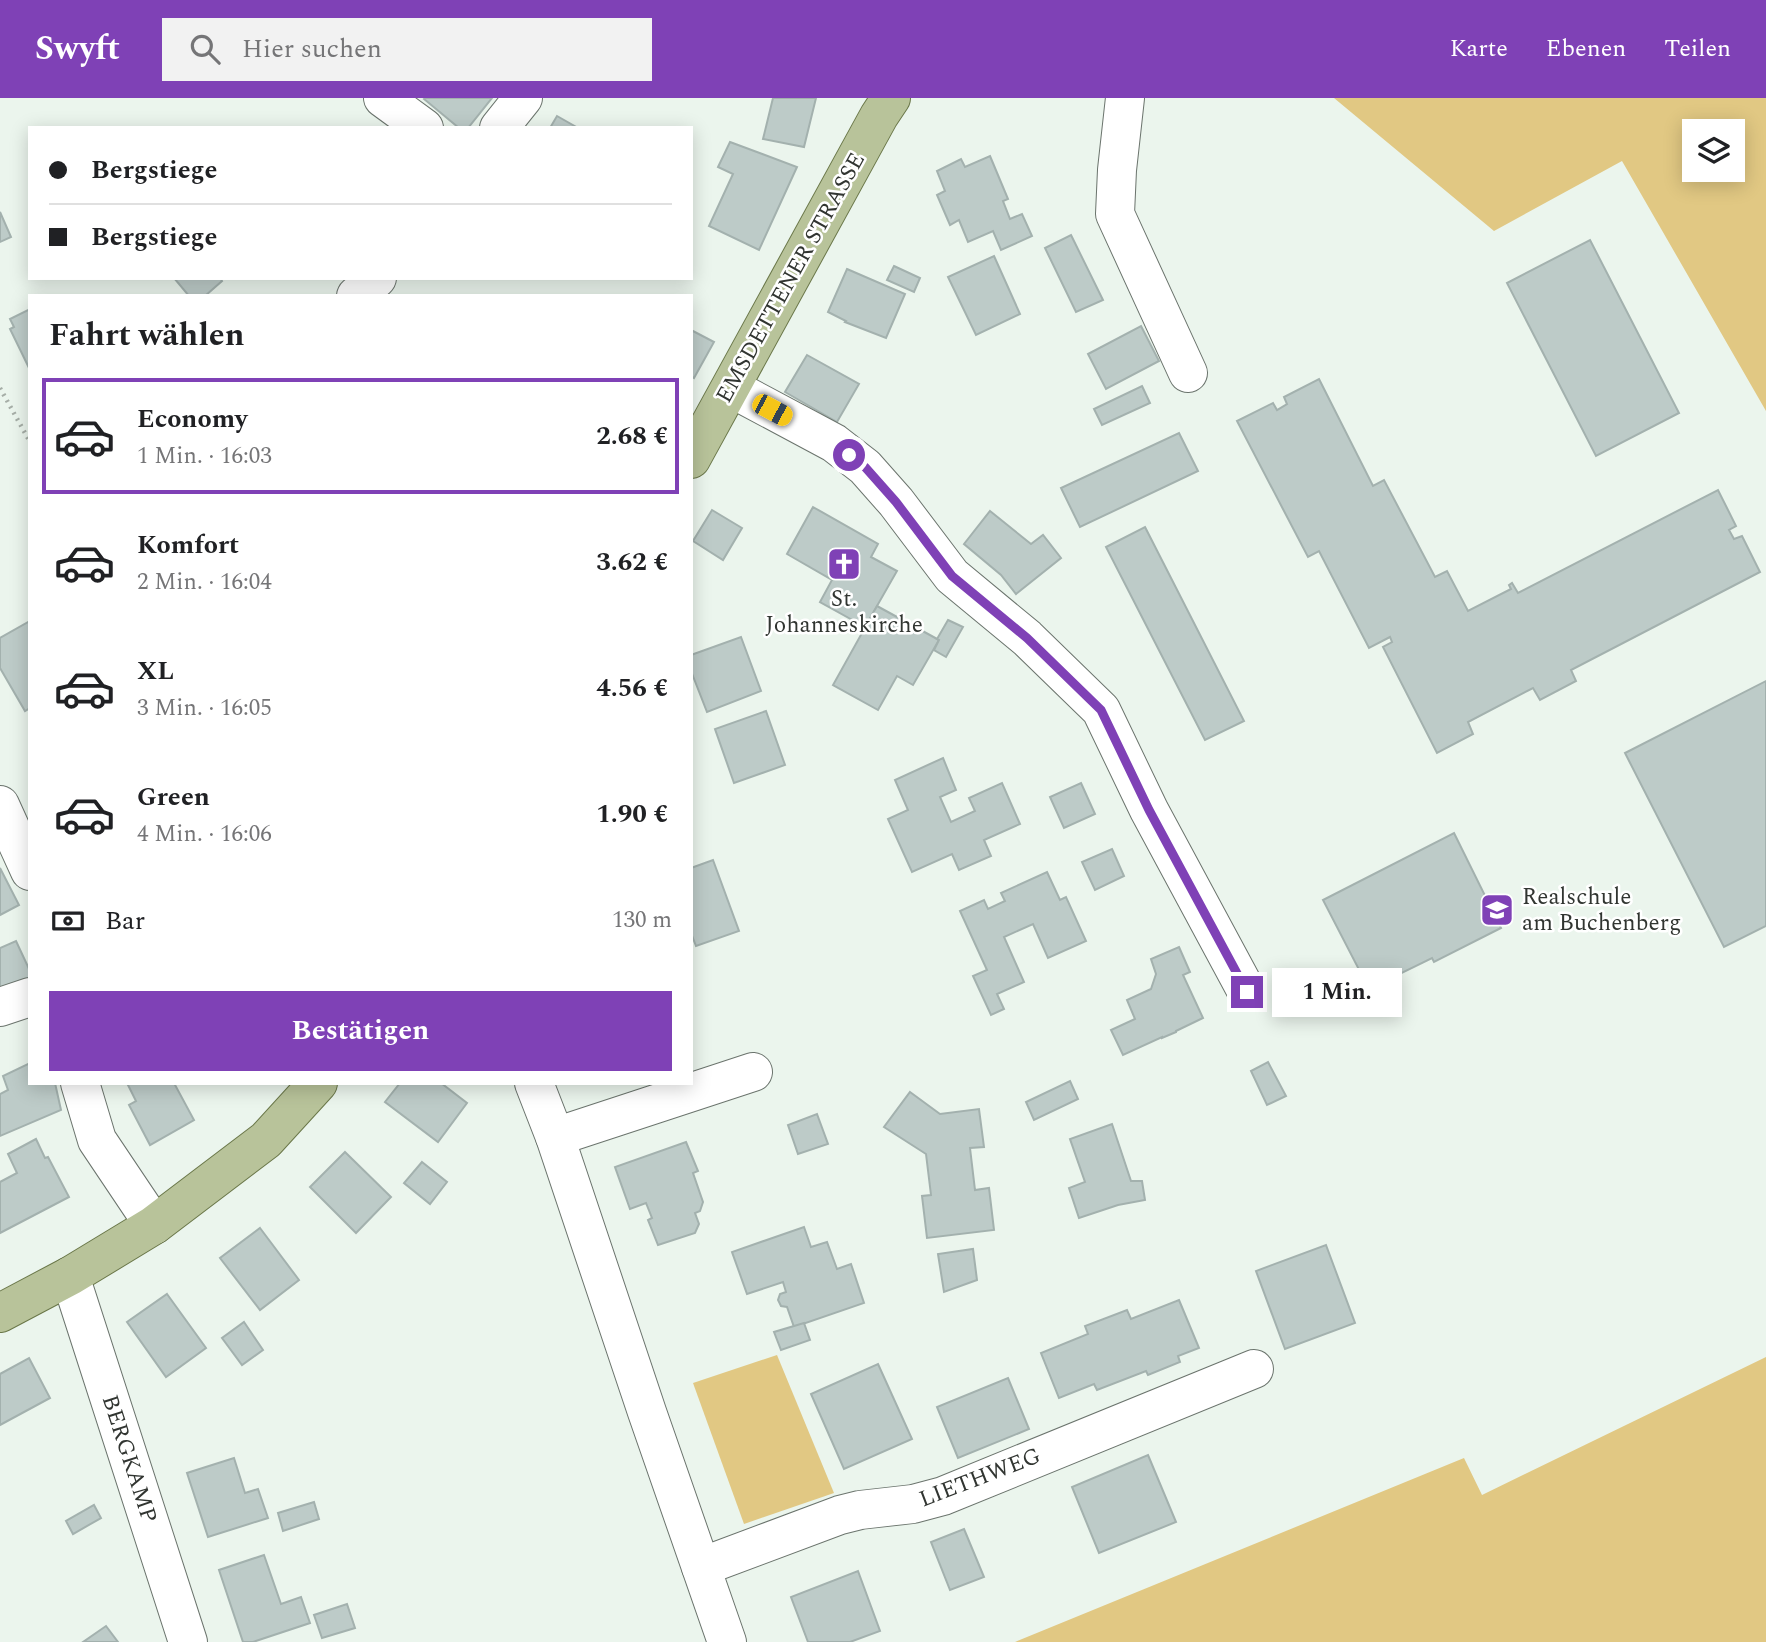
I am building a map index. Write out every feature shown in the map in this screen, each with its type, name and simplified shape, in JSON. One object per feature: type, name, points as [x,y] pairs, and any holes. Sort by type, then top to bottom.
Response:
[{"type":"main road","name":"EMSDETTENER STRASSE","points":[[693,455],[891,98]]},
{"type":"main road","points":[[0,1313],[70,1276],[154,1226],[266,1140],[316,1085]]},
{"type":"street","points":[[383,98],[421,126]]},
{"type":"street","points":[[501,126],[523,98]]},
{"type":"street","points":[[1125,98],[1115,214],[1188,373]]},
{"type":"street","points":[[358,294],[375,280]]},
{"type":"street","points":[[731,388],[834,443],[865,467],[896,502],[952,576],[1027,638],[1101,710],[1149,810],[1247,992]]},
{"type":"street","points":[[0,806],[28,867]]},
{"type":"street","points":[[0,1007],[28,998]]},
{"type":"street","points":[[555,1137],[753,1072]]},
{"type":"street","points":[[81,1085],[97,1140],[154,1226]]},
{"type":"street","points":[[535,1085],[555,1137],[727,1642]]},
{"type":"street","name":"BERGKAMP","points":[[70,1276],[188,1642]]},
{"type":"street","name":"LIETHWEG","points":[[701,1567],[840,1515],[913,1504],[943,1496],[1254,1369]]},
{"type":"path","points":[[0,387],[28,438]]},
{"type":"shaded area","points":[[1334,98],[1766,98],[1766,411],[1622,161],[1494,231]]},
{"type":"shaded area","points":[[777,1355],[834,1493],[744,1524],[693,1383]]},
{"type":"shaded area","points":[[1766,1357],[1766,1642],[1015,1642],[1464,1458],[1482,1495]]},
{"type":"building","points":[[492,98],[470,126],[457,126],[424,99]]},
{"type":"building","points":[[773,98],[816,98],[804,147],[763,139]]},
{"type":"building","points":[[557,116],[574,126],[551,126]]},
{"type":"building","points":[[730,142],[797,167],[759,250],[709,226],[733,174],[718,167]]},
{"type":"building","points":[[990,156],[1008,199],[1003,201],[1010,219],[1022,214],[1032,236],[1001,250],[993,231],[968,242],[959,220],[950,225],[937,195],[945,191],[937,171],[961,159],[965,167]]},
{"type":"building","points":[[0,212],[11,237],[0,242]]},
{"type":"building","points":[[1071,235],[1103,300],[1076,312],[1045,248]]},
{"type":"building","points":[[1590,240],[1679,413],[1596,456],[1507,283]]},
{"type":"building","points":[[994,256],[1020,314],[976,335],[948,277]]},
{"type":"building","points":[[894,266],[920,278],[914,292],[887,280]]},
{"type":"building","points":[[847,269],[905,294],[886,338],[845,322],[828,312]]},
{"type":"building","points":[[176,280],[222,281],[207,294],[187,294]]},
{"type":"building","points":[[28,310],[28,366],[10,329],[14,327],[10,319]]},
{"type":"building","points":[[1141,326],[1159,361],[1106,389],[1088,354]]},
{"type":"building","points":[[693,331],[714,342],[693,377]]},
{"type":"building","points":[[807,355],[859,384],[837,422],[785,392]]},
{"type":"building","points":[[1319,379],[1373,486],[1384,480],[1435,577],[1447,571],[1468,611],[1511,589],[1509,585],[1512,583],[1518,593],[1718,490],[1736,526],[1729,530],[1734,539],[1742,536],[1760,572],[1571,670],[1576,681],[1540,700],[1533,688],[1468,722],[1473,734],[1437,753],[1383,647],[1392,642],[1390,637],[1369,648],[1319,551],[1308,557],[1237,421],[1273,403],[1277,410],[1287,404],[1284,397]]},
{"type":"building","points":[[1142,386],[1150,403],[1102,425],[1094,409]]},
{"type":"building","points":[[1179,433],[1198,471],[1080,527],[1061,488]]},
{"type":"building","name":"St. Johanneskirche","points":[[813,507],[878,544],[871,557],[897,571],[865,627],[820,602],[832,580],[787,554]]},
{"type":"building","points":[[712,510],[742,528],[723,560],[693,541]]},
{"type":"building","points":[[990,511],[1031,544],[1043,535],[1061,558],[1016,594],[1001,575],[964,544]]},
{"type":"building","points":[[1145,527],[1244,721],[1205,740],[1106,547]]},
{"type":"building","points":[[877,606],[939,640],[913,685],[897,676],[878,710],[833,685]]},
{"type":"building","points":[[948,620],[963,627],[946,657],[934,650]]},
{"type":"building","points":[[28,622],[28,709],[25,711],[0,668],[0,638]]},
{"type":"building","points":[[741,637],[761,691],[707,712],[693,676],[693,654]]},
{"type":"building","points":[[1766,681],[1766,926],[1724,947],[1625,753]]},
{"type":"building","points":[[766,711],[785,765],[734,783],[715,729]]},
{"type":"building","points":[[943,758],[956,790],[940,797],[951,822],[975,811],[969,798],[1002,783],[1020,824],[984,840],[991,856],[959,870],[952,854],[912,872],[888,819],[908,810],[895,780]]},
{"type":"building","points":[[1081,783],[1095,814],[1064,828],[1050,797]]},
{"type":"building","points":[[1454,833],[1501,928],[1434,962],[1432,958],[1369,989],[1323,900]]},
{"type":"building","points":[[1112,849],[1124,876],[1095,890],[1082,862]]},
{"type":"building","points":[[713,860],[739,931],[696,946],[693,938],[693,867]]},
{"type":"building","points":[[0,868],[19,905],[0,915]]},
{"type":"building","points":[[1047,872],[1060,900],[1066,897],[1086,941],[1048,958],[1033,924],[1004,937],[1024,982],[997,994],[1004,1009],[991,1015],[973,976],[987,970],[960,911],[984,900],[988,909],[1005,901],[1001,893]]},
{"type":"building","points":[[16,941],[28,967],[28,989],[0,1001],[0,948]]},
{"type":"building","points":[[1179,947],[1190,972],[1183,975],[1203,1018],[1123,1055],[1111,1030],[1135,1019],[1127,1000],[1151,989],[1156,974],[1151,959]]},
{"type":"building","points":[[1268,1062],[1286,1096],[1267,1105],[1251,1071]]},
{"type":"building","points":[[28,1064],[28,1085],[55,1085],[61,1110],[0,1136],[0,1094],[8,1090],[3,1076]]},
{"type":"building","points":[[1070,1081],[1078,1099],[1034,1120],[1026,1102]]},
{"type":"building","points":[[128,1085],[175,1085],[194,1120],[150,1145],[129,1105],[136,1101]]},
{"type":"building","points":[[398,1085],[444,1085],[467,1103],[438,1142],[385,1102]]},
{"type":"building","points":[[910,1092],[940,1114],[979,1109],[984,1147],[970,1148],[975,1190],[989,1188],[994,1230],[927,1238],[922,1196],[931,1195],[926,1154],[884,1127]]},
{"type":"building","points":[[817,1114],[828,1144],[798,1154],[788,1125]]},
{"type":"building","points":[[1112,1124],[1131,1181],[1142,1181],[1145,1200],[1118,1205],[1079,1218],[1069,1188],[1085,1182],[1070,1139]]},
{"type":"building","points":[[36,1139],[69,1197],[0,1233],[0,1182],[17,1173],[8,1154]]},
{"type":"building","points":[[686,1142],[698,1171],[693,1173],[703,1202],[700,1211],[695,1213],[699,1224],[695,1233],[658,1245],[648,1220],[652,1218],[646,1203],[630,1209],[615,1167]]},
{"type":"building","points":[[345,1152],[391,1197],[356,1233],[310,1187]]},
{"type":"building","points":[[422,1162],[447,1182],[430,1204],[404,1183]]},
{"type":"building","points":[[804,1227],[811,1247],[827,1242],[837,1269],[851,1264],[864,1303],[794,1327],[787,1307],[781,1306],[778,1300],[780,1294],[786,1292],[783,1282],[747,1294],[732,1252]]},
{"type":"building","points":[[260,1228],[299,1280],[260,1310],[220,1258]]},
{"type":"building","points":[[1326,1245],[1355,1323],[1285,1349],[1256,1271]]},
{"type":"building","points":[[973,1249],[977,1280],[944,1292],[938,1254]]},
{"type":"building","points":[[167,1294],[206,1348],[166,1377],[127,1322]]},
{"type":"building","points":[[1179,1300],[1199,1348],[1178,1356],[1180,1362],[1148,1375],[1146,1371],[1097,1390],[1094,1384],[1059,1398],[1041,1353],[1088,1334],[1085,1326],[1127,1310],[1131,1319]]},
{"type":"building","points":[[244,1322],[263,1350],[242,1365],[222,1338]]},
{"type":"building","points":[[804,1323],[810,1340],[781,1350],[774,1332]]},
{"type":"building","points":[[29,1358],[50,1398],[0,1425],[0,1374]]},
{"type":"building","points":[[878,1364],[912,1439],[844,1469],[811,1394]]},
{"type":"building","points":[[1008,1378],[1029,1429],[958,1458],[937,1407]]},
{"type":"building","points":[[1148,1455],[1176,1522],[1099,1553],[1072,1487]]},
{"type":"building","points":[[234,1458],[245,1493],[258,1489],[268,1518],[208,1537],[187,1473]]},
{"type":"building","points":[[314,1502],[319,1519],[283,1531],[278,1513]]},
{"type":"building","points":[[94,1505],[101,1518],[73,1534],[66,1521]]},
{"type":"building","points":[[964,1529],[984,1577],[950,1590],[931,1542]]},
{"type":"building","points":[[264,1555],[281,1604],[301,1597],[310,1623],[253,1642],[243,1642],[219,1570]]},
{"type":"building","points":[[858,1571],[880,1631],[850,1642],[808,1642],[791,1597]]},
{"type":"building","points":[[347,1604],[355,1628],[322,1638],[314,1615]]},
{"type":"building","points":[[106,1626],[118,1642],[83,1642]]},
{"type":"place","name":"St. Johanneskirche","points":[[844,564]]},
{"type":"place","name":"Realschule am Buchenberg","points":[[1497,910]]},
{"type":"route","points":[[849,455],[865,467],[896,502],[952,576],[1027,638],[1101,710],[1149,810],[1247,992]]}]
